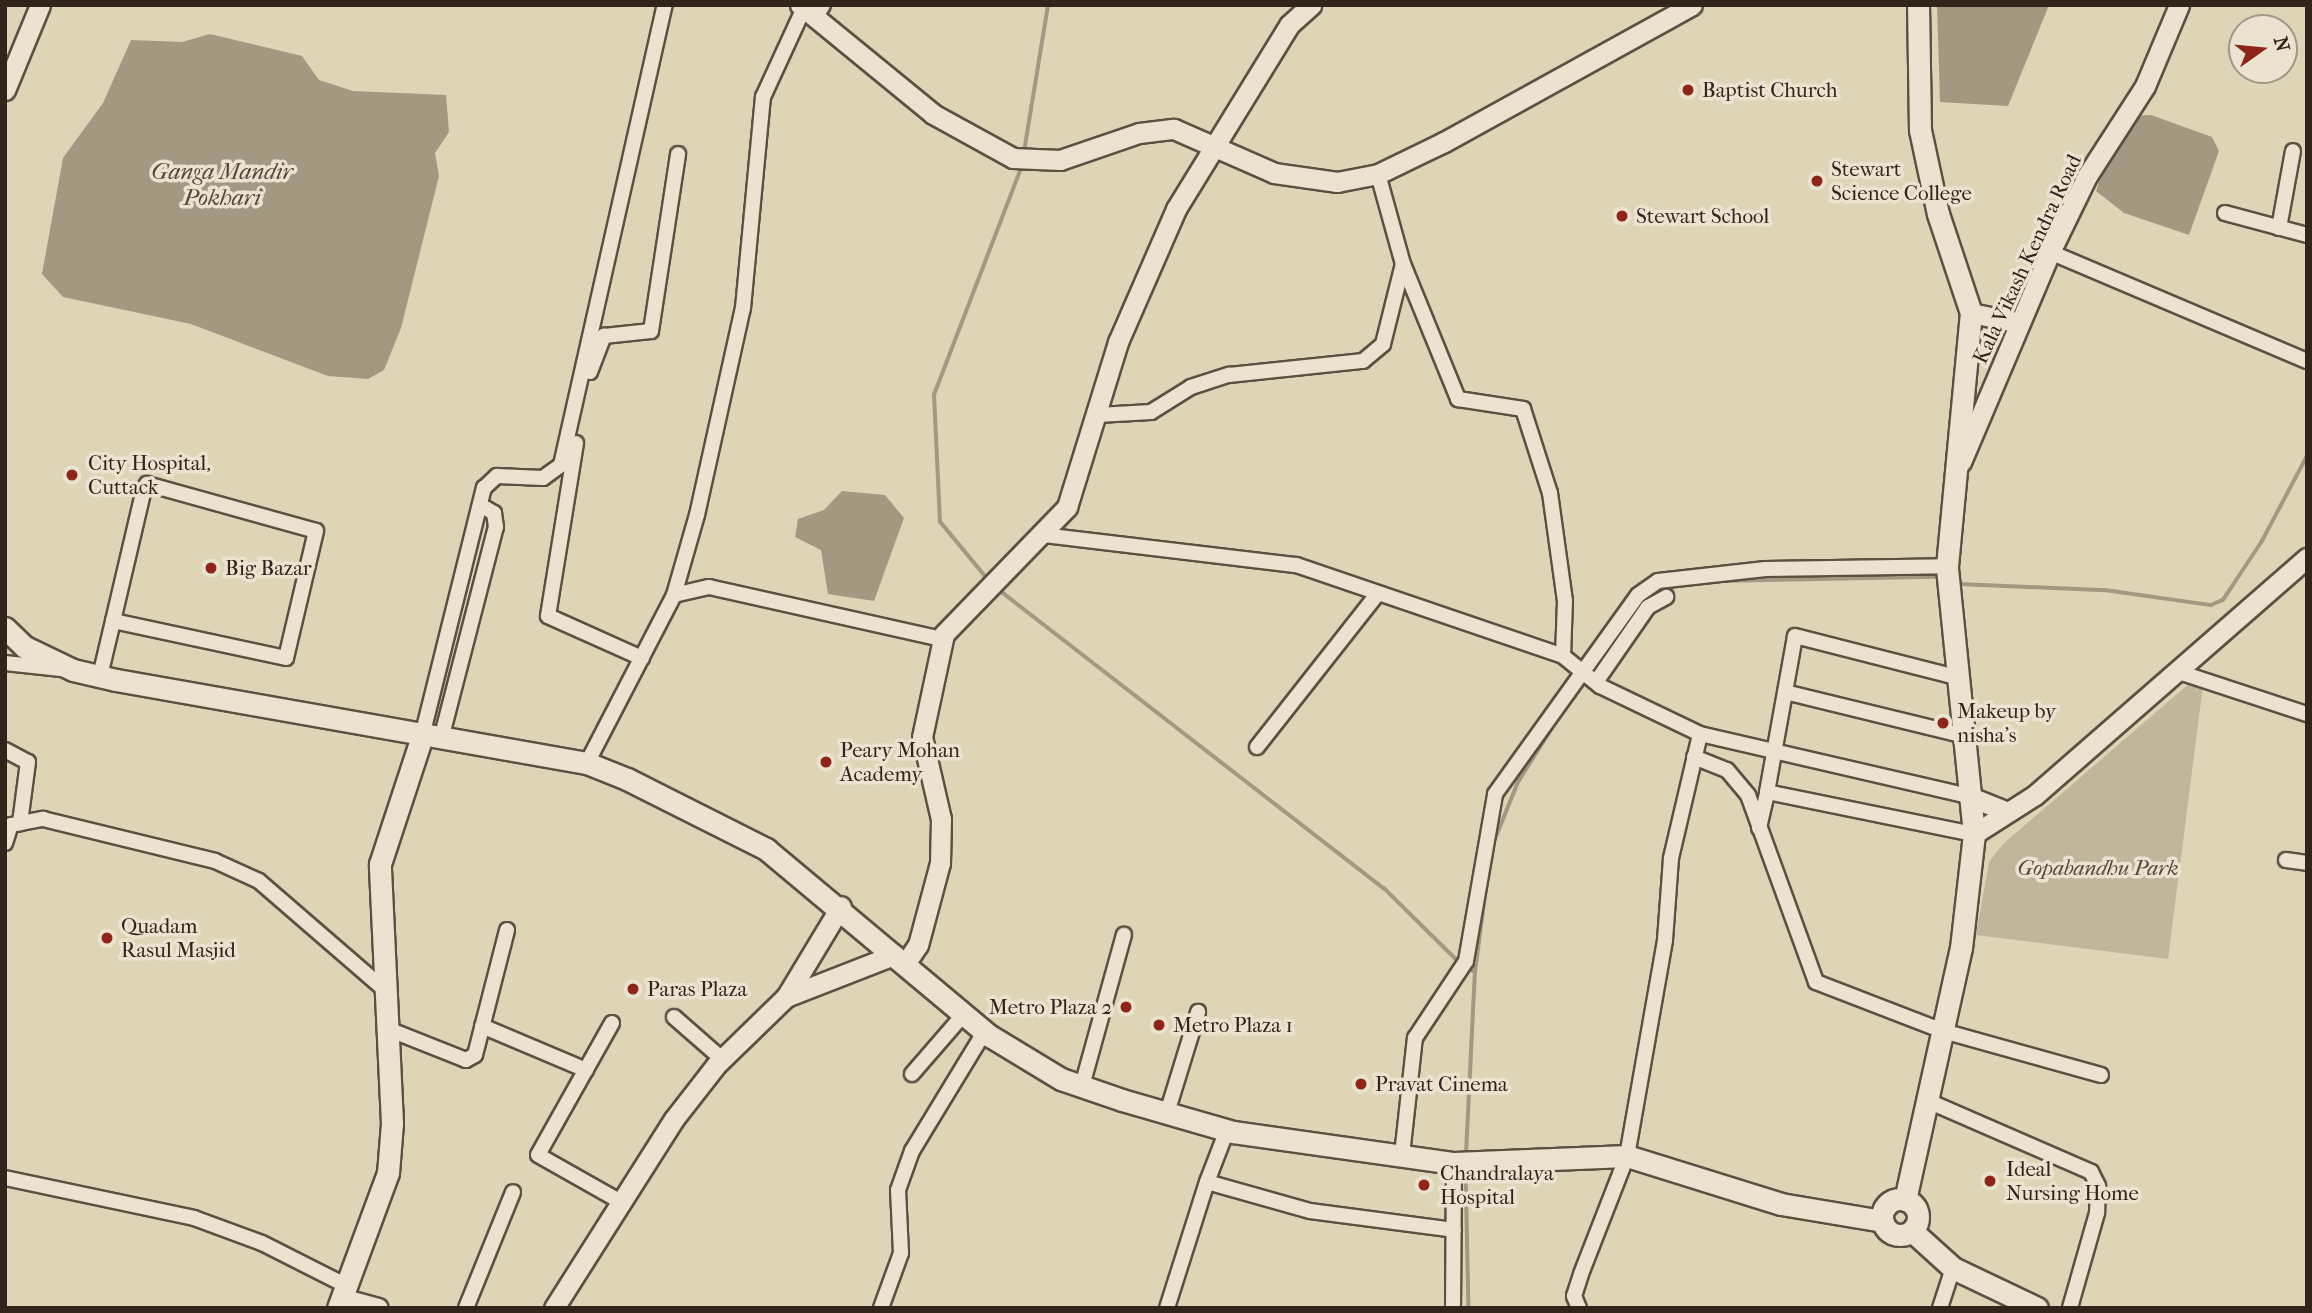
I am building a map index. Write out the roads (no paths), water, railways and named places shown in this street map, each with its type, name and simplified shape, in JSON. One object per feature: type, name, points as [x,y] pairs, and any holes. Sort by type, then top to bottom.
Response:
[{"type":"main road","points":[[1905,1200],[1943,1031],[1974,834],[1956,677],[1947,565],[1961,462],[1971,313],[1938,214],[1920,131],[1917,5]]},
{"type":"main road","points":[[5,628],[25,647],[73,670],[432,738],[587,763],[766,849],[841,906],[985,1031],[1082,1086],[1167,1113],[1227,1130],[1458,1162],[1627,1156],[1781,1203],[1883,1221],[1892,1234],[1912,1231]]},
{"type":"main road","points":[[341,1297],[388,1173],[388,1029],[380,864],[432,738]]},
{"type":"main road","points":[[1883,1221],[1887,1206],[1905,1200]]},
{"type":"main road","points":[[1905,1200],[1918,1213],[1912,1231]]},
{"type":"main road","points":[[1912,1231],[1953,1268],[2037,1308]]},
{"type":"street","points":[[5,90],[40,5]]},
{"type":"street","points":[[432,738],[484,488],[496,476],[543,478],[561,465],[664,5]]},
{"type":"street","points":[[786,997],[899,959],[918,945],[940,863],[941,819],[922,737],[942,639],[994,575],[1043,535],[1078,486],[1118,342],[1210,145],[1289,25],[1311,5]]},
{"type":"street","points":[[587,763],[674,595],[735,358],[763,97],[811,9],[933,114],[1013,158],[1059,160],[1166,130],[1302,180],[1378,174],[1692,5]]},
{"type":"street","name":"Kala Vikash Kendra Road","points":[[1961,462],[2050,252],[2087,176],[2145,86],[2179,5]]},
{"type":"street","points":[[2278,228],[2293,150]]},
{"type":"street","points":[[642,657],[548,616],[587,380],[604,336],[651,331],[678,155]]},
{"type":"street","points":[[1378,174],[1403,264],[1458,399],[1523,409],[1550,492],[1564,601],[1563,656]]},
{"type":"street","points":[[2225,213],[2307,235]]},
{"type":"street","points":[[2050,252],[2307,361]]},
{"type":"street","points":[[1098,415],[1152,412],[1191,387],[1230,375],[1363,361],[1383,344],[1403,264]]},
{"type":"street","points":[[1971,313],[2020,323]]},
{"type":"street","points":[[100,676],[113,621],[148,484],[316,531],[286,658],[113,621]]},
{"type":"street","points":[[432,738],[496,527],[495,513],[480,505]]},
{"type":"street","points":[[1043,535],[1296,565],[1376,596],[1563,656],[1595,682],[1700,734],[1968,796],[2008,812]]},
{"type":"street","points":[[1767,792],[1974,834],[2008,812],[2179,672],[2307,558]]},
{"type":"street","points":[[1402,1156],[1415,1038],[1466,961],[1495,794],[1581,670],[1638,594],[1658,581],[1803,567],[1947,565]]},
{"type":"street","points":[[674,595],[709,587],[942,639]]},
{"type":"street","points":[[1257,747],[1376,596]]},
{"type":"street","points":[[1595,682],[1648,607],[1666,597]]},
{"type":"street","points":[[1759,830],[1795,636],[1956,677]]},
{"type":"street","points":[[5,663],[73,670]]},
{"type":"street","points":[[2179,672],[2307,714]]},
{"type":"street","points":[[1785,692],[1962,735]]},
{"type":"street","points":[[1579,1308],[1574,1296],[1627,1156],[1665,940],[1671,859],[1700,734]]},
{"type":"street","points":[[5,750],[28,762],[20,823]]},
{"type":"street","points":[[1694,757],[1727,770],[1748,795],[1816,982],[1943,1031],[2101,1075]]},
{"type":"street","points":[[5,842],[10,825],[43,819],[99,828],[248,876],[386,991]]},
{"type":"street","points":[[2286,860],[2307,863]]},
{"type":"street","points":[[554,1308],[621,1202],[722,1059],[786,997],[841,906]]},
{"type":"street","points":[[388,1029],[466,1060],[475,1055],[507,930]]},
{"type":"street","points":[[1082,1086],[1124,934]]},
{"type":"street","points":[[1167,1113],[1198,1012]]},
{"type":"street","points":[[912,1074],[964,1014]]},
{"type":"street","points":[[674,1017],[722,1059]]},
{"type":"street","points":[[612,1023],[538,1155],[621,1202]]},
{"type":"street","points":[[482,1026],[586,1070]]},
{"type":"street","points":[[881,1308],[901,1253],[898,1190],[912,1151],[985,1031]]},
{"type":"street","points":[[1928,1101],[2091,1172],[2098,1186],[2097,1213],[2070,1308]]},
{"type":"street","points":[[1167,1308],[1207,1182],[1227,1130]]},
{"type":"street","points":[[1453,1308],[1458,1162]]},
{"type":"street","points":[[5,1178],[194,1218],[262,1243],[341,1297],[378,1308]]},
{"type":"street","points":[[1207,1182],[1310,1211],[1454,1230]]},
{"type":"street","points":[[466,1308],[513,1192]]},
{"type":"street","points":[[1940,1308],[1953,1268]]},
{"type":"water","points":[[1937,5],[2049,5],[2008,106],[1940,102]]},
{"type":"water","name":"Ganga Mandir Pokhari","points":[[210,34],[302,56],[319,80],[353,91],[446,95],[449,132],[435,153],[439,176],[401,328],[384,370],[368,379],[328,376],[191,324],[63,297],[42,274],[63,158],[103,103],[131,40],[182,42]]},
{"type":"water","points":[[2151,115],[2212,137],[2219,151],[2189,235],[2124,213],[2096,191],[2117,128],[2127,116]]},
{"type":"water","points":[[842,491],[885,495],[904,518],[874,601],[828,594],[821,550],[795,537],[798,519],[824,510]]},
{"type":"waterway","points":[[1024,152],[1048,5]]},
{"type":"waterway","points":[[987,579],[940,522],[934,395],[1022,166]]},
{"type":"waterway","points":[[1959,584],[2105,590],[2211,605],[2223,600],[2262,541],[2307,456]]},
{"type":"waterway","points":[[1717,581],[1935,577]]},
{"type":"waterway","points":[[998,589],[1384,888],[1459,962]]},
{"type":"waterway","points":[[1493,844],[1518,782],[1562,712]]},
{"type":"waterway","points":[[1466,1154],[1475,972],[1488,872]]},
{"type":"waterway","points":[[1465,966],[1475,972]]},
{"type":"waterway","points":[[1466,1168],[1469,1308]]},
{"type":"place","name":"Baptist Church","points":[[1688,90]]},
{"type":"place","name":"Stewart Science College","points":[[1817,181]]},
{"type":"place","name":"Stewart School","points":[[1622,216]]},
{"type":"place","name":"City Hospital, Cuttack","points":[[72,475]]},
{"type":"place","name":"Big Bazar","points":[[211,568]]},
{"type":"place","name":"Makeup by nisha's","points":[[1943,723]]},
{"type":"place","name":"Peary Mohan Academy","points":[[826,762]]},
{"type":"place","name":"Quadam Rasul Masjid","points":[[107,938]]},
{"type":"place","name":"Paras Plaza","points":[[633,989]]},
{"type":"place","name":"Metro Plaza 2","points":[[1126,1007]]},
{"type":"place","name":"Metro Plaza 1","points":[[1159,1025]]},
{"type":"place","name":"Pravat Cinema","points":[[1361,1084]]},
{"type":"place","name":"Ideal Nursing Home","points":[[1990,1181]]},
{"type":"place","name":"Chandralaya Hospital","points":[[1424,1185]]},
{"type":"park label","name":"Gopabandhu Park","points":[[2098,868]]}]
